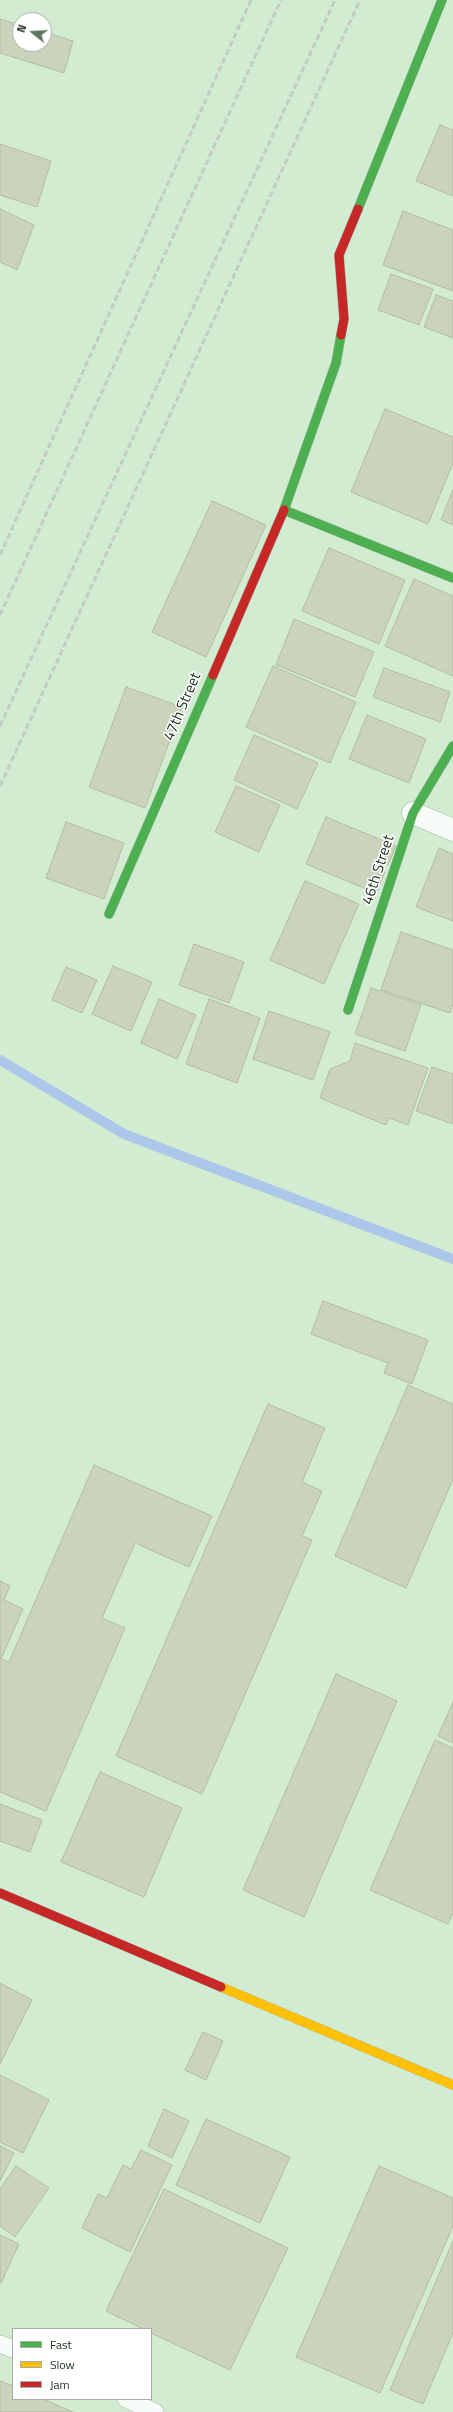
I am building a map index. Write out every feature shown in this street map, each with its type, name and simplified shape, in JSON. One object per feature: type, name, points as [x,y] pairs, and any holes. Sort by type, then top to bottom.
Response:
[{"type":"street","name":"47th Street","points":[[109,914],[284,510],[336,363],[344,319],[339,255],[379,159],[428,29],[442,0]]},
{"type":"street","points":[[284,510],[453,578]]},
{"type":"street","name":"46th Street","points":[[348,1010],[413,813],[453,746]]},
{"type":"street","points":[[413,813],[453,830]]},
{"type":"street","points":[[0,1893],[453,2085]]},
{"type":"lane","points":[[0,2344],[12,2350]]},
{"type":"lane","points":[[128,2400],[155,2412]]},
{"type":"building","points":[[0,19],[12,23],[12,52],[52,52],[52,34],[73,41],[64,73],[0,53]]},
{"type":"building","points":[[440,125],[453,130],[453,196],[416,181]]},
{"type":"building","points":[[0,144],[51,161],[37,207],[0,195]]},
{"type":"building","points":[[0,209],[34,225],[17,270],[0,262]]},
{"type":"building","points":[[403,211],[453,230],[453,291],[383,265]]},
{"type":"building","points":[[391,274],[433,289],[419,325],[378,310]]},
{"type":"building","points":[[436,295],[453,301],[453,338],[424,327]]},
{"type":"building","points":[[385,409],[453,437],[453,463],[428,524],[351,492]]},
{"type":"building","points":[[453,490],[453,525],[441,520]]},
{"type":"building","points":[[212,501],[266,525],[206,657],[152,632]]},
{"type":"building","points":[[329,548],[405,580],[379,644],[302,611]]},
{"type":"building","points":[[414,579],[453,596],[453,676],[385,646]]},
{"type":"building","points":[[294,619],[374,652],[355,697],[276,665]]},
{"type":"building","points":[[273,666],[356,702],[330,763],[246,727]]},
{"type":"building","points":[[384,668],[450,692],[440,722],[373,697]]},
{"type":"building","points":[[126,687],[182,707],[145,808],[89,787]]},
{"type":"building","points":[[367,715],[426,739],[409,783],[349,759]]},
{"type":"building","points":[[254,735],[318,763],[297,809],[234,780]]},
{"type":"building","points":[[236,786],[280,805],[259,852],[215,832]]},
{"type":"building","points":[[326,817],[396,846],[388,865],[384,863],[381,870],[385,872],[376,893],[306,864]]},
{"type":"building","points":[[66,822],[124,843],[104,899],[46,878]]},
{"type":"building","points":[[439,848],[453,854],[453,921],[416,907]]},
{"type":"building","points":[[305,881],[359,904],[324,984],[270,960]]},
{"type":"building","points":[[401,932],[453,950],[453,1004],[450,1013],[381,990]]},
{"type":"building","points":[[194,944],[244,962],[229,1003],[179,985]]},
{"type":"building","points":[[113,966],[152,982],[131,1031],[92,1014]]},
{"type":"building","points":[[66,967],[97,980],[82,1013],[52,1000]]},
{"type":"building","points":[[371,988],[421,1005],[405,1051],[355,1034]]},
{"type":"building","points":[[159,999],[196,1015],[177,1059],[141,1043]]},
{"type":"building","points":[[209,999],[260,1018],[237,1083],[186,1064]]},
{"type":"building","points":[[269,1011],[330,1032],[313,1080],[253,1059]]},
{"type":"building","points":[[355,1043],[428,1068],[408,1125],[389,1118],[386,1125],[320,1098],[330,1069],[350,1061]]},
{"type":"building","points":[[432,1067],[453,1074],[453,1124],[416,1111]]},
{"type":"building","points":[[323,1301],[428,1340],[412,1384],[384,1373],[388,1363],[311,1334]]},
{"type":"building","points":[[408,1385],[453,1404],[453,1479],[406,1588],[335,1556]]},
{"type":"building","points":[[268,1404],[325,1428],[302,1482],[322,1491],[302,1536],[312,1540],[202,1794],[116,1756]]},
{"type":"building","points":[[94,1465],[212,1516],[189,1567],[135,1543],[102,1618],[125,1628],[46,1811],[0,1792],[0,1581],[10,1586],[4,1600],[23,1609],[1,1659],[9,1662]]},
{"type":"building","points":[[336,1674],[397,1701],[304,1917],[243,1890]]},
{"type":"building","points":[[453,1702],[453,1743],[438,1736]]},
{"type":"building","points":[[435,1740],[453,1748],[453,1913],[448,1924],[370,1890]]},
{"type":"building","points":[[100,1772],[182,1808],[144,1897],[61,1862]]},
{"type":"building","points":[[0,1804],[42,1820],[30,1852],[0,1841]]},
{"type":"building","points":[[0,1983],[32,2000],[0,2064]]},
{"type":"building","points":[[203,2032],[223,2041],[206,2080],[185,2070]]},
{"type":"building","points":[[0,2075],[49,2100],[23,2153],[0,2142]]},
{"type":"building","points":[[164,2109],[189,2121],[172,2158],[148,2146]]},
{"type":"building","points":[[206,2119],[290,2157],[260,2223],[176,2185]]},
{"type":"building","points":[[0,2146],[14,2153],[0,2181]]},
{"type":"building","points":[[141,2150],[172,2165],[130,2252],[82,2228],[98,2194],[107,2198],[123,2165],[131,2169]]},
{"type":"building","points":[[16,2166],[49,2188],[15,2237],[0,2226],[0,2189]]},
{"type":"building","points":[[379,2166],[453,2198],[453,2226],[380,2393],[296,2357]]},
{"type":"building","points":[[164,2189],[288,2248],[230,2370],[152,2333],[152,2328],[141,2328],[106,2311]]},
{"type":"building","points":[[0,2235],[19,2244],[1,2283],[0,2283]]},
{"type":"building","points":[[453,2241],[453,2333],[423,2404],[390,2390]]},
{"type":"building","points":[[0,2381],[12,2386],[12,2400],[45,2400],[73,2412],[0,2412]]},
{"type":"waterway","points":[[0,1060],[124,1134],[453,1259]]},
{"type":"railway","points":[[0,555],[251,0]]},
{"type":"railway","points":[[0,615],[281,0]]},
{"type":"railway","points":[[0,726],[335,0]]},
{"type":"railway","points":[[0,786],[360,0]]},
{"type":"traffic: fast","points":[[358,209],[442,0]]},
{"type":"traffic: fast","points":[[341,335],[336,363],[284,510],[453,578]]},
{"type":"traffic: fast","points":[[109,914],[213,675]]},
{"type":"traffic: fast","points":[[348,1010],[413,813],[453,746]]},
{"type":"traffic: slow","points":[[221,1987],[453,2085]]},
{"type":"traffic: jam","points":[[341,335],[344,319],[339,255],[358,209]]},
{"type":"traffic: jam","points":[[213,675],[284,510]]},
{"type":"traffic: jam","points":[[0,1893],[221,1987]]}]
